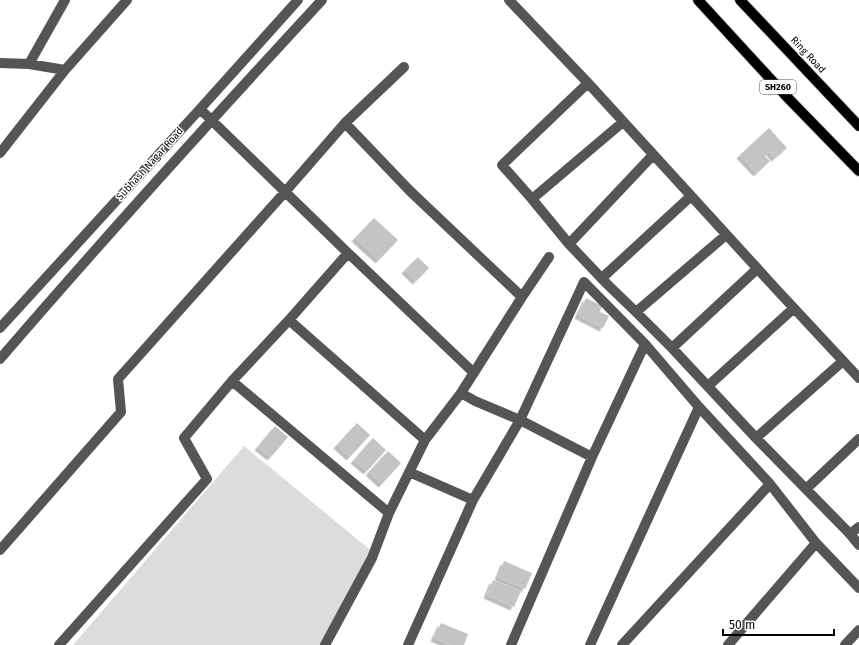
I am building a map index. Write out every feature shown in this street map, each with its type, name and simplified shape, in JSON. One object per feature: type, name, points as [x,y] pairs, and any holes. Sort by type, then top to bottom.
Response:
[{"type":"main road","name":"SH260","points":[[698,0],[788,98],[859,171]]},
{"type":"main road","name":"Ring Road","points":[[740,0],[859,126]]},
{"type":"street","points":[[29,64],[65,0]]},
{"type":"street","points":[[0,153],[65,70],[127,0]]},
{"type":"street","name":"Subhash Nagar Road","points":[[0,328],[298,0]]},
{"type":"street","points":[[0,359],[211,120],[322,0]]},
{"type":"street","points":[[509,0],[859,378]]},
{"type":"street","points":[[0,63],[29,64],[65,70]]},
{"type":"street","points":[[0,550],[121,412],[118,379],[345,123],[404,67]]},
{"type":"street","points":[[588,84],[502,165],[569,244],[672,348],[756,438],[859,544]]},
{"type":"street","points":[[200,109],[474,373]]},
{"type":"street","points":[[532,199],[623,122]]},
{"type":"street","points":[[345,123],[410,191],[522,297]]},
{"type":"street","points":[[569,244],[653,155]]},
{"type":"street","points":[[602,278],[691,196]]},
{"type":"street","points":[[636,312],[726,235]]},
{"type":"street","points":[[59,645],[207,478],[184,438],[232,381],[289,320],[348,253]]},
{"type":"street","points":[[325,645],[372,558],[389,513],[425,440],[461,393],[549,257]]},
{"type":"street","points":[[672,348],[757,269]]},
{"type":"street","points":[[408,645],[473,500],[520,420],[584,282],[645,344],[699,407],[770,484],[816,543],[859,588]]},
{"type":"street","points":[[708,386],[794,308]]},
{"type":"street","points":[[289,320],[425,440]]},
{"type":"street","points":[[511,645],[592,457],[645,344]]},
{"type":"street","points":[[756,438],[844,361]]},
{"type":"street","points":[[232,381],[389,513]]},
{"type":"street","points":[[461,393],[475,401],[520,420],[592,457]]},
{"type":"street","points":[[590,645],[699,407]]},
{"type":"street","points":[[806,489],[859,439]]},
{"type":"street","points":[[409,472],[473,500]]},
{"type":"street","points":[[622,645],[770,484]]},
{"type":"street","points":[[850,534],[859,527]]},
{"type":"street","points":[[728,645],[816,543]]},
{"type":"street","points":[[845,645],[859,630]]},
{"type":"shaded area","points":[[244,446],[374,553],[327,645],[73,645]]},
{"type":"building","points":[[769,128],[787,148],[775,158],[769,151],[765,156],[770,161],[757,173],[740,155]]},
{"type":"building","points":[[374,218],[398,240],[379,260],[355,238]]},
{"type":"building","points":[[418,257],[429,268],[416,281],[405,270]]},
{"type":"building","points":[[586,298],[602,306],[600,312],[609,316],[603,328],[578,315]]},
{"type":"building","points":[[357,423],[370,435],[350,457],[337,445]]},
{"type":"building","points":[[275,426],[288,437],[271,457],[258,447]]},
{"type":"building","points":[[373,438],[386,450],[367,471],[354,460]]},
{"type":"building","points":[[388,451],[401,463],[382,484],[369,472]]},
{"type":"building","points":[[504,561],[532,573],[525,589],[498,577]]},
{"type":"building","points":[[493,580],[521,591],[514,607],[487,595]]},
{"type":"building","points":[[441,623],[468,634],[464,645],[451,645],[434,638]]}]
